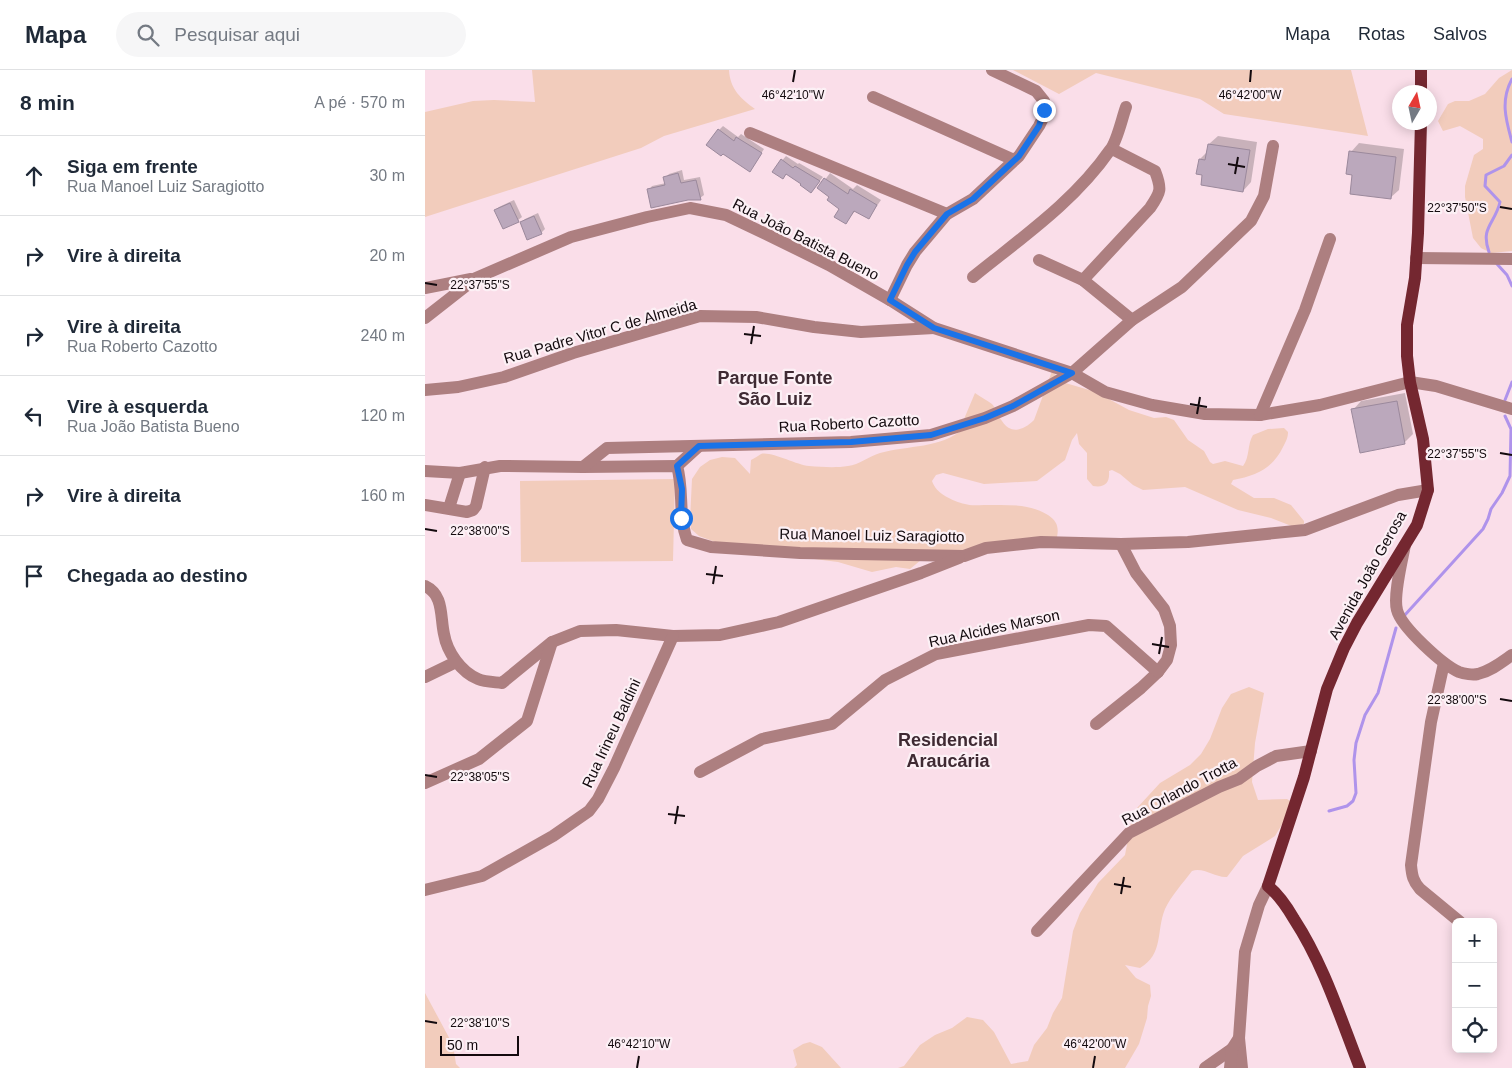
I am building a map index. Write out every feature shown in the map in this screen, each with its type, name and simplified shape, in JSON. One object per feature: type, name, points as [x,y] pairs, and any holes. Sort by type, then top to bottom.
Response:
[{"type":"main road","points":[[1421,70],[1421,85]]},
{"type":"main road","name":"Avenida João Gerosa","points":[[1268,886],[1304,777],[1327,690],[1344,648],[1357,623],[1417,525],[1428,490],[1423,439],[1409,382],[1407,356],[1407,325],[1416,258],[1419,209],[1421,130]]},
{"type":"main road","points":[[1268,886],[1275,892],[1292,915],[1321,967],[1360,1068]]},
{"type":"street","points":[[890,300],[915,252],[947,214],[973,199],[1019,156],[1043,118],[1044,101],[1036,91],[992,70]]},
{"type":"street","points":[[873,97],[1014,160]]},
{"type":"street","points":[[973,277],[1058,210],[1112,149],[1126,107]]},
{"type":"street","points":[[750,133],[947,214]]},
{"type":"street","name":"Rua Roberto Cazotto","points":[[583,467],[607,448],[851,442],[931,435],[985,418],[1013,406],[1072,373],[1133,320],[1182,287],[1251,221],[1264,196],[1273,146]]},
{"type":"street","points":[[1083,280],[1150,208],[1161,186],[1155,171],[1112,149]]},
{"type":"street","name":"Rua João Batista Bueno","points":[[425,318],[476,278],[571,237],[647,216],[690,208],[726,215],[829,265],[934,328],[1072,373],[1105,392],[1152,405],[1205,414],[1260,415],[1320,405],[1409,382]]},
{"type":"street","points":[[1260,415],[1305,310],[1330,239]]},
{"type":"street","points":[[1416,258],[1512,259]]},
{"type":"street","points":[[1039,260],[1083,280],[1133,320]]},
{"type":"street","points":[[425,288],[476,278]]},
{"type":"street","name":"Rua Padre Vitor C de Almeida","points":[[425,390],[458,387],[504,376],[573,353],[700,316],[756,316],[814,327],[861,332],[934,328]]},
{"type":"street","points":[[1409,382],[1436,386],[1512,409]]},
{"type":"street","points":[[425,471],[460,474],[485,467],[499,466],[677,466],[699,446]]},
{"type":"street","name":"Rua Manoel Luiz Saragiotto","points":[[677,466],[682,489],[681,518],[687,540],[711,547],[800,552],[963,556],[986,548],[1041,542],[1121,544],[1188,542],[1305,530],[1398,495],[1428,490]]},
{"type":"street","points":[[425,505],[467,512],[473,510],[476,506],[485,467]]},
{"type":"street","points":[[449,508],[460,474]]},
{"type":"street","points":[[1097,724],[1158,672],[1167,660],[1171,645],[1170,626],[1164,609],[1136,573],[1121,544]]},
{"type":"street","points":[[1405,545],[1396,597],[1396,609],[1401,620],[1410,631],[1444,663],[1461,673],[1477,674],[1491,669],[1512,655]]},
{"type":"street","points":[[425,586],[438,597],[442,610],[444,636],[459,666],[479,680],[502,683],[552,642],[580,631],[616,630],[673,636],[720,635],[779,622],[921,573],[963,556]]},
{"type":"street","name":"Rua Alcides Marson","points":[[700,772],[762,740],[832,724],[885,680],[936,654],[1089,624],[1106,626],[1158,672]]},
{"type":"street","name":"Rua Irineu Baldini","points":[[425,890],[481,876],[559,832],[589,811],[598,799],[613,768],[673,636]]},
{"type":"street","points":[[425,783],[479,759],[527,721],[552,642]]},
{"type":"street","points":[[425,677],[456,662]]},
{"type":"street","points":[[1444,663],[1431,722],[1411,865],[1414,883],[1455,918]]},
{"type":"street","name":"Rua Orlando Trotta","points":[[1037,931],[1129,833],[1219,787],[1239,779],[1257,766],[1276,756],[1311,751]]},
{"type":"street","points":[[1229,1068],[1235,1043],[1245,952],[1259,906],[1268,886]]},
{"type":"street","points":[[1205,1068],[1235,1043]]},
{"type":"street","points":[[1235,1043],[1242,1068]]},
{"type":"shaded area","points":[[532,70],[729,70],[737,93],[755,109],[664,136],[641,148],[425,217],[425,112],[473,101],[535,102]]},
{"type":"shaded area","points":[[1013,70],[1351,70],[1368,136],[1224,114],[1200,99],[1096,73],[1059,94]]},
{"type":"shaded area","points":[[1512,70],[1512,251],[1491,253],[1481,248],[1473,238],[1465,197],[1465,186],[1474,155],[1483,149],[1483,139],[1460,126],[1443,131],[1438,121],[1448,104],[1455,101],[1469,101],[1485,94],[1499,78]]},
{"type":"shaded area","points":[[1052,371],[1062,382],[1096,392],[1129,410],[1154,418],[1166,417],[1174,420],[1188,440],[1204,451],[1213,464],[1225,461],[1243,466],[1247,459],[1253,435],[1268,429],[1284,428],[1288,432],[1287,438],[1279,454],[1269,466],[1249,476],[1233,480],[1231,484],[1254,498],[1274,498],[1291,505],[1304,521],[1304,524],[1294,527],[1271,518],[1238,510],[1185,487],[1143,490],[1112,470],[1109,471],[1109,479],[1106,484],[1093,486],[1087,479],[1087,453],[1079,444],[1077,433],[1072,440],[1065,460],[1037,481],[984,484],[943,473],[936,475],[932,481],[941,493],[950,499],[965,504],[1017,506],[1040,511],[1048,515],[1055,522],[1058,530],[1057,537],[921,560],[910,569],[896,567],[872,572],[838,562],[734,549],[699,536],[691,529],[692,479],[700,467],[710,460],[722,457],[735,458],[750,474],[751,460],[761,454],[777,456],[809,466],[843,467],[852,465],[880,453],[935,443],[955,435],[964,428],[964,419],[975,393],[992,404],[1009,428],[1018,430],[1034,420]]},
{"type":"shaded area","points":[[675,479],[673,561],[521,562],[520,481]]},
{"type":"shaded area","points":[[1249,687],[1264,693],[1255,743],[1252,782],[1258,800],[1287,799],[1292,802],[1292,808],[1275,836],[1243,856],[1227,877],[1201,870],[1192,871],[1165,909],[1153,956],[1140,968],[1125,965],[1136,978],[1150,985],[1151,996],[1139,1044],[1125,1068],[898,1068],[904,1066],[920,1045],[935,1035],[952,1028],[967,1017],[983,1020],[994,1032],[1011,1064],[1028,1061],[1034,1045],[1047,1028],[1062,998],[1073,931],[1080,913],[1098,883],[1125,855],[1131,823],[1137,808],[1160,783],[1190,765],[1201,754],[1210,739],[1222,708],[1231,694]]},
{"type":"shaded area","points":[[425,993],[453,1045],[456,1064],[460,1068],[425,1068]]},
{"type":"shaded area","points":[[810,1042],[822,1047],[841,1068],[794,1068],[797,1065],[793,1050]]},
{"type":"building","points":[[718,129],[734,141],[736,137],[762,153],[750,172],[723,154],[721,156],[706,145]]},
{"type":"building","points":[[1208,144],[1250,150],[1243,192],[1201,185],[1202,175],[1196,174],[1199,159],[1205,160]]},
{"type":"building","points":[[1349,151],[1396,157],[1391,199],[1350,194],[1352,175],[1346,174]]},
{"type":"building","points":[[781,159],[793,168],[795,166],[820,181],[811,193],[786,174],[783,179],[772,172]]},
{"type":"building","points":[[678,173],[681,183],[696,180],[701,200],[688,200],[651,208],[647,189],[665,185],[663,177]]},
{"type":"building","points":[[824,178],[848,194],[850,189],[877,205],[869,219],[854,211],[846,224],[834,217],[839,209],[827,200],[829,197],[817,188]]},
{"type":"building","points":[[510,203],[519,222],[503,229],[494,210]]},
{"type":"building","points":[[534,216],[542,234],[527,240],[520,222]]},
{"type":"building","points":[[1397,401],[1405,444],[1360,453],[1351,409]]},
{"type":"waterway","points":[[1512,79],[1508,87],[1505,103],[1506,118],[1512,142]]},
{"type":"waterway","points":[[1489,252],[1486,237],[1487,231],[1500,202],[1485,186],[1486,175],[1504,166],[1512,155]]},
{"type":"waterway","points":[[1497,264],[1507,275],[1512,286]]},
{"type":"waterway","points":[[1505,400],[1512,382]]},
{"type":"waterway","points":[[1404,616],[1483,529],[1491,509],[1502,493],[1510,476],[1511,429],[1505,416]]},
{"type":"waterway","points":[[1329,811],[1347,806],[1353,801],[1356,793],[1354,760],[1356,743],[1365,715],[1378,693],[1396,628]]},
{"type":"district","name":"Parque Fonte São Luiz","points":[[775,388]]},
{"type":"district","name":"Residencial Araucária","points":[[948,750]]},
{"type":"route","points":[[681,518],[682,489],[677,466],[699,446],[851,442],[931,435],[985,418],[1013,406],[1072,373],[934,328],[890,300],[915,252],[947,214],[973,199],[1019,156],[1039,126],[1044,110]]}]
